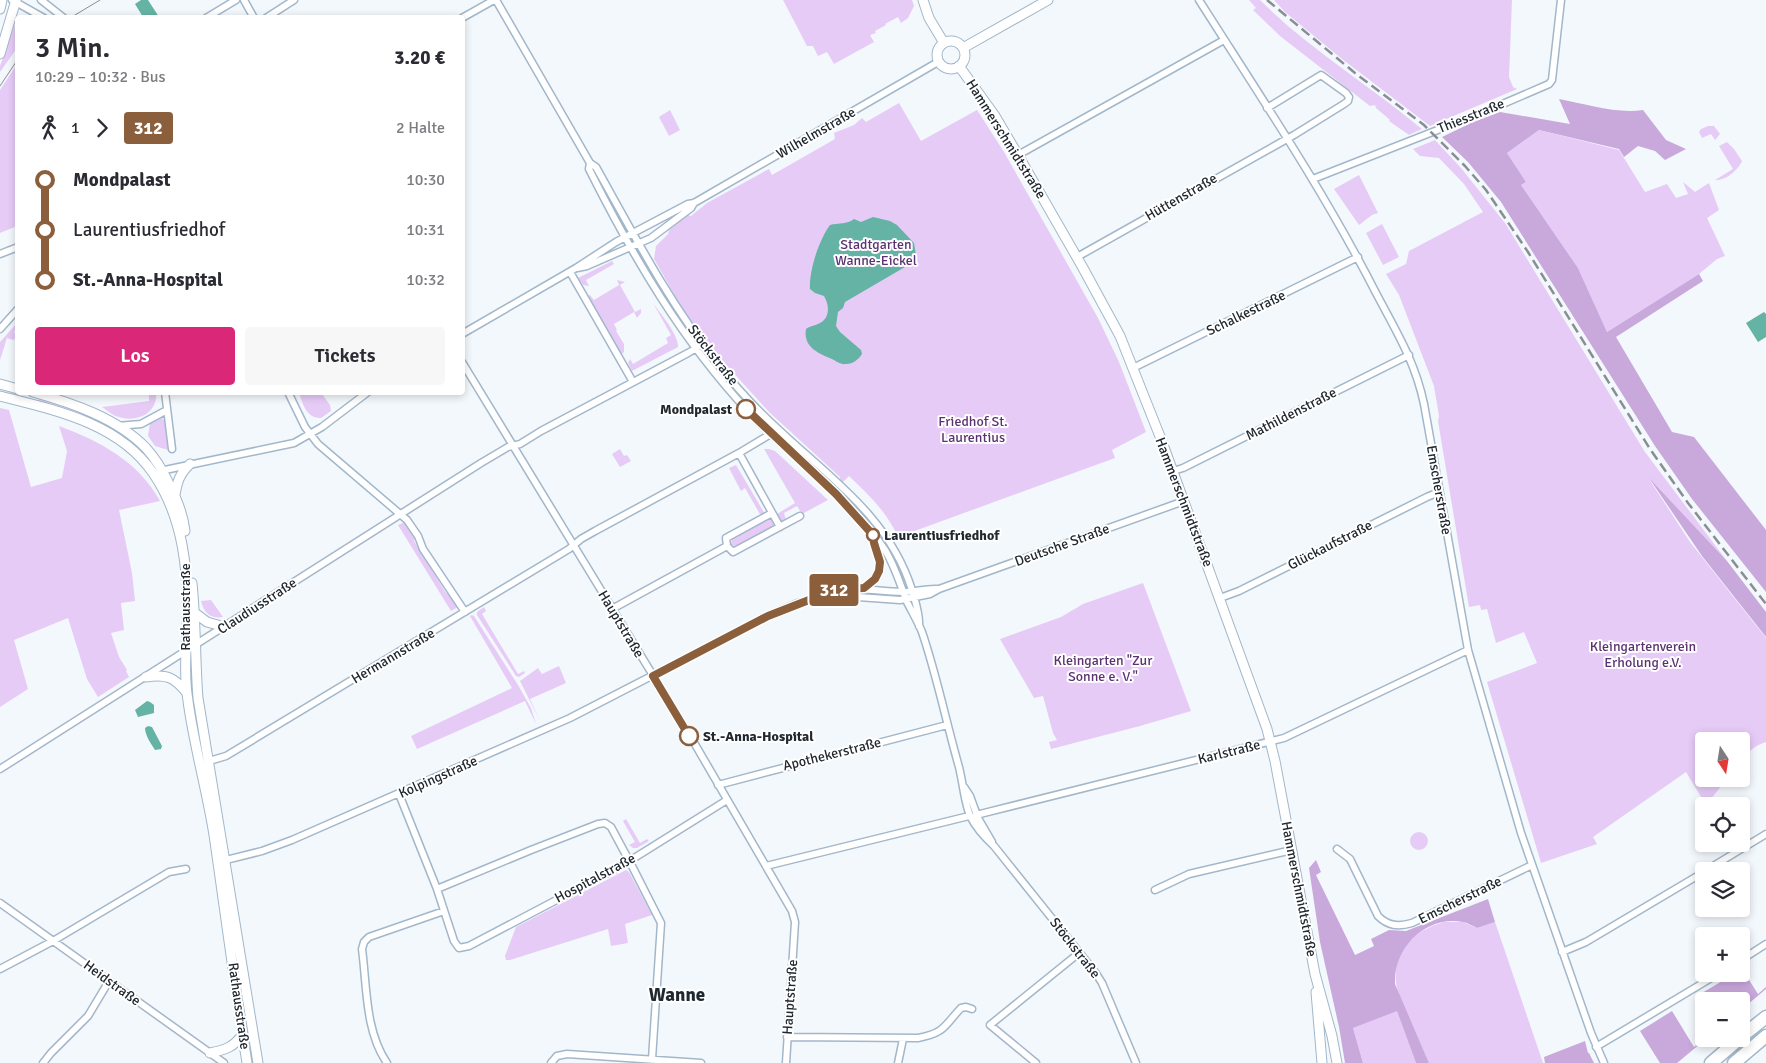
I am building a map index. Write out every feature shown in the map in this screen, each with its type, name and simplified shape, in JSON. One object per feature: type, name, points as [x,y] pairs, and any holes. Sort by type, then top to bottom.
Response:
[{"type":"highway","points":[[1750,1030],[1766,1017]]},
{"type":"highway","points":[[1734,1063],[1766,1036]]},
{"type":"highway","points":[[1711,1063],[1730,1047]]},
{"type":"street","points":[[0,9],[2,0]]},
{"type":"street","points":[[0,54],[15,0],[39,15]]},
{"type":"street","points":[[40,0],[60,15]]},
{"type":"street","points":[[211,15],[236,0]]},
{"type":"street","points":[[244,0],[252,15]]},
{"type":"street","points":[[270,15],[294,0]]},
{"type":"street","name":"Stöckstraße","points":[[465,16],[495,0],[590,164],[589,169],[625,238],[659,297],[695,349],[746,409],[836,494],[873,535],[890,560],[919,626],[964,787],[964,798],[972,815],[988,833],[994,846],[1102,983],[1136,1063]]},
{"type":"street","points":[[923,0],[929,18],[944,43]]},
{"type":"street","points":[[963,48],[1048,0]]},
{"type":"street","name":"Emscherstraße","points":[[1199,0],[1313,179],[1358,257],[1409,355],[1421,389],[1468,650],[1521,833],[1596,1047],[1604,1063]]},
{"type":"street","name":"Thiesstraße","points":[[1313,179],[1549,84],[1552,80],[1561,0]]},
{"type":"street","points":[[1018,155],[1224,40]]},
{"type":"street","points":[[954,42],[963,48],[964,58],[959,66],[948,69],[938,62],[937,51],[944,43],[954,42]]},
{"type":"street","name":"Wilhelmstraße","points":[[573,270],[640,244],[667,226],[694,204],[938,62]]},
{"type":"street","name":"Hammerschmidtstraße","points":[[959,66],[995,116],[1103,303],[1133,368],[1173,471],[1271,742],[1315,974],[1332,1036],[1337,1063]]},
{"type":"street","points":[[1267,108],[1321,75],[1348,95],[1349,99],[1344,104],[1286,138]]},
{"type":"street","name":"Hüttenstraße","points":[[1077,257],[1286,138]]},
{"type":"street","name":"Stöckstraße","points":[[590,164],[596,166],[682,314],[703,344],[742,392],[778,429],[843,487],[877,524],[897,553],[907,574],[920,620],[919,626]]},
{"type":"street","name":"Wilhelmstraße","points":[[465,332],[625,238],[688,204],[694,204]]},
{"type":"street","points":[[0,254],[15,248]]},
{"type":"street","name":"Schalkestraße","points":[[1133,368],[1358,257]]},
{"type":"street","points":[[573,270],[583,294],[618,358],[624,363],[634,382]]},
{"type":"street","points":[[0,329],[15,312]]},
{"type":"street","name":"Claudiusstraße","points":[[0,769],[508,446],[520,444],[703,344]]},
{"type":"street","name":"Mathildenstraße","points":[[1173,471],[1183,468],[1409,355]]},
{"type":"street","name":"Hauptstraße","points":[[465,367],[789,903],[795,922],[786,1063]]},
{"type":"street","points":[[0,384],[15,387]]},
{"type":"street","points":[[31,404],[33,395]]},
{"type":"street","name":"Rathausstraße","points":[[41,395],[77,406],[116,426],[146,448],[173,509],[183,547],[187,582],[186,693],[194,742],[221,861],[258,1063]]},
{"type":"street","points":[[165,395],[172,449]]},
{"type":"street","points":[[290,395],[309,434],[324,450],[408,520],[418,536],[423,549],[465,612]]},
{"type":"street","points":[[158,472],[287,445],[309,434],[364,395]]},
{"type":"street","name":"Rathausstraße","points":[[0,396],[79,419],[103,430],[134,451],[158,472],[175,494],[184,525],[195,613],[198,698],[209,760],[247,1063]]},
{"type":"street","points":[[116,426],[141,424],[167,410]]},
{"type":"street","name":"Hermannstraße","points":[[209,760],[226,756],[554,558],[595,530],[739,453],[778,429]]},
{"type":"street","points":[[739,453],[780,527]]},
{"type":"street","points":[[175,494],[183,470],[190,464]]},
{"type":"street","name":"Glückaufstraße","points":[[1220,598],[1248,586],[1427,496],[1439,492]]},
{"type":"street","name":"Deutsche Straße","points":[[905,596],[939,589],[1184,501]]},
{"type":"street","points":[[772,513],[726,538],[727,546],[733,552],[800,516]]},
{"type":"street","name":"Stöckstraße","points":[[864,588],[875,579],[879,571],[880,562],[873,535]]},
{"type":"street","points":[[612,609],[727,546]]},
{"type":"street","points":[[809,600],[832,590],[864,588],[905,596]]},
{"type":"street","points":[[809,600],[844,596],[894,601],[905,596]]},
{"type":"street","name":"Kolpingstraße","points":[[221,861],[277,846],[399,794],[556,724],[768,616],[809,600]]},
{"type":"street","points":[[195,613],[207,622],[225,627]]},
{"type":"street","name":"Karlstraße","points":[[766,866],[1284,738],[1468,650]]},
{"type":"street","points":[[146,677],[167,676],[179,684],[186,693]]},
{"type":"street","name":"Apothekerstraße","points":[[718,784],[947,725]]},
{"type":"street","points":[[194,742],[202,754],[209,760]]},
{"type":"street","points":[[387,1063],[378,1048],[372,1028],[362,949],[364,942],[369,937],[444,911],[399,794]]},
{"type":"street","name":"Hospitalstraße","points":[[444,911],[454,941],[459,948],[469,946],[629,861],[727,800]]},
{"type":"street","points":[[437,889],[531,850],[598,824],[606,823],[611,827],[657,914],[661,928],[652,1059]]},
{"type":"street","points":[[1720,862],[1766,834]]},
{"type":"street","name":"Emscherstraße","points":[[1337,849],[1350,859],[1378,916],[1384,922],[1397,926],[1412,923],[1532,865]]},
{"type":"street","points":[[1155,890],[1189,874],[1292,850]]},
{"type":"street","points":[[0,969],[53,941],[169,872],[186,869]]},
{"type":"street","points":[[1562,952],[1586,942],[1695,877]]},
{"type":"street","name":"Heidstraße","points":[[0,903],[224,1063]]},
{"type":"street","points":[[1750,954],[1766,944]]},
{"type":"street","points":[[1036,1063],[990,1025],[1079,953]]},
{"type":"street","name":"Hammerschmidtstraße","points":[[1315,974],[1322,1063]]},
{"type":"street","points":[[43,1063],[50,1053],[88,1016],[109,981]]},
{"type":"street","points":[[1596,1047],[1705,982]]},
{"type":"street","points":[[787,1037],[903,1039],[930,1036],[941,1032],[961,1008],[966,1007],[972,1010]]},
{"type":"street","points":[[210,1053],[229,1048],[243,1034]]},
{"type":"street","points":[[898,1063],[903,1039]]},
{"type":"street","points":[[551,1063],[557,1056],[567,1054],[701,1063]]},
{"type":"green space","points":[[783,0],[912,0],[914,6],[908,18],[901,23],[898,17],[885,24],[875,31],[876,33],[870,35],[874,42],[834,64],[827,52],[818,56],[813,46],[807,46]]},
{"type":"green space","points":[[1249,0],[1260,0],[1319,51],[1422,129],[1409,135],[1389,121],[1375,105],[1370,106],[1280,36],[1253,10],[1256,8]]},
{"type":"green space","points":[[1274,0],[1512,0],[1509,77],[1513,87],[1517,89],[1430,126],[1342,59],[1285,12]]},
{"type":"green space","points":[[15,25],[15,51],[0,72],[0,66]]},
{"type":"green space","points":[[15,67],[15,227],[0,233],[0,90]]},
{"type":"green space","name":"Stadtgarten Wanne-Eickel","points":[[899,103],[921,141],[977,110],[1004,152],[1098,318],[1119,362],[1146,432],[1112,450],[1115,458],[898,537],[883,512],[864,490],[849,476],[842,483],[840,477],[769,412],[709,346],[687,317],[654,259],[656,246],[668,234],[669,230],[688,215],[691,216],[707,203],[769,169],[772,175],[835,139],[834,133],[854,125],[862,118],[866,122]]},
{"type":"green space","points":[[670,110],[680,130],[669,136],[659,117]]},
{"type":"green space","points":[[1708,126],[1714,126],[1720,134],[1715,140],[1711,134],[1702,138],[1699,132]]},
{"type":"green space","points":[[1539,130],[1619,150],[1645,192],[1667,184],[1676,198],[1688,194],[1683,182],[1695,192],[1709,183],[1719,210],[1707,218],[1725,256],[1717,259],[1699,274],[1607,332],[1578,268],[1521,185],[1526,182],[1507,153]]},
{"type":"green space","name":"Kleingartenverein Erholung e.V.","points":[[1435,140],[1461,168],[1505,223],[1645,452],[1727,561],[1649,479],[1690,542],[1766,638],[1766,742],[1750,751],[1750,732],[1695,732],[1695,787],[1686,772],[1593,837],[1597,844],[1541,863],[1487,682],[1537,663],[1524,632],[1496,643],[1487,609],[1481,610],[1480,605],[1469,607],[1438,421],[1439,416],[1434,386],[1399,295],[1386,274],[1406,264],[1409,251],[1483,212],[1464,184],[1439,158],[1420,156],[1413,149]]},
{"type":"green space","points":[[1727,142],[1742,161],[1731,174],[1723,179],[1715,180],[1733,169],[1719,146]]},
{"type":"green space","points":[[1359,175],[1378,213],[1372,215],[1359,225],[1334,189]]},
{"type":"green space","points":[[1382,224],[1399,257],[1383,265],[1366,233]]},
{"type":"green space","points":[[612,261],[614,264],[586,280],[589,286],[583,285],[578,278]]},
{"type":"green space","points":[[617,280],[625,282],[620,285],[635,312],[641,309],[641,313],[637,318],[634,312],[614,324],[624,344],[624,352],[620,356],[586,297],[590,295],[594,300],[619,285]]},
{"type":"green space","points":[[653,303],[676,336],[678,347],[632,371],[628,363],[630,359],[633,364],[668,343],[666,338],[671,335]]},
{"type":"green space","points":[[15,325],[15,339],[7,338],[0,360],[0,342]]},
{"type":"green space","points":[[149,395],[156,395],[154,406],[150,411],[133,419],[117,416],[102,407],[149,401]]},
{"type":"green space","points":[[300,395],[323,395],[330,405],[331,411],[321,418],[312,416],[302,402]]},
{"type":"green space","points":[[39,399],[66,407],[106,424],[141,449],[103,425],[78,414],[36,401]]},
{"type":"green space","points":[[0,408],[9,410],[31,487],[62,478],[67,451],[59,426],[117,454],[141,475],[160,501],[119,510],[132,573],[135,601],[121,603],[124,630],[111,633],[119,657],[129,677],[98,697],[87,679],[68,618],[14,640],[28,689],[0,707]]},
{"type":"green space","points":[[162,418],[165,421],[168,450],[155,446],[148,436],[150,423]]},
{"type":"green space","points":[[620,449],[624,456],[627,455],[631,461],[620,467],[612,454]]},
{"type":"green space","points":[[764,449],[775,451],[828,500],[802,514],[797,506],[784,513],[786,520],[781,522],[777,514],[795,503]]},
{"type":"green space","points":[[736,465],[765,514],[761,516],[745,488],[741,491],[729,468]]},
{"type":"green space","points":[[769,518],[774,523],[773,528],[737,547],[731,544],[732,538]]},
{"type":"green space","points":[[405,522],[415,537],[414,541],[446,593],[450,594],[458,607],[451,611],[398,525]]},
{"type":"green space","name":"Kleingarten \"Zur Sonne e. V.\"","points":[[1143,583],[1191,711],[1051,749],[1049,742],[1057,740],[1053,733],[1043,696],[1034,698],[1000,639],[1061,617],[1083,604]]},
{"type":"green space","points":[[211,600],[223,617],[214,617],[206,612],[201,601]]},
{"type":"green space","points":[[484,607],[486,611],[482,614],[518,674],[524,671],[525,673],[519,677],[516,676],[477,615],[477,612]]},
{"type":"green space","points":[[472,615],[518,685],[531,708],[536,724],[525,701],[417,749],[411,736],[512,688],[470,616]]},
{"type":"green space","points":[[559,666],[566,683],[530,699],[540,721],[520,681],[538,668],[542,674]]},
{"type":"green space","name":"Kleingartenverein Erholung e.V.","points":[[1696,788],[1720,788],[1712,797],[1701,797]]},
{"type":"green space","points":[[626,819],[640,843],[647,839],[649,841],[637,848],[629,845],[635,842],[623,821]]},
{"type":"green space","points":[[1419,832],[1425,835],[1428,841],[1425,847],[1419,850],[1413,847],[1410,841],[1413,835]]},
{"type":"green space","points":[[626,870],[629,872],[652,915],[625,924],[628,943],[611,946],[608,929],[506,960],[505,956],[516,927]]},
{"type":"green space","points":[[1444,922],[1463,922],[1477,928],[1495,922],[1543,1063],[1429,1063],[1399,995],[1396,970],[1398,959],[1411,940],[1431,927]]},
{"type":"green space","points":[[1397,1010],[1416,1063],[1363,1063],[1353,1028]]},
{"type":"shaded area","points":[[141,0],[148,0],[158,15],[142,15],[135,4]]},
{"type":"shaded area","points":[[1559,99],[1612,110],[1643,110],[1666,140],[1686,149],[1665,160],[1655,151],[1638,146],[1624,157],[1619,149],[1539,130],[1507,153],[1526,182],[1521,185],[1578,268],[1607,332],[1699,274],[1703,281],[1616,337],[1672,432],[1694,437],[1766,530],[1766,592],[1692,499],[1655,446],[1501,202],[1468,162],[1442,137],[1500,112],[1570,124]]},
{"type":"shaded area","points":[[873,217],[890,221],[897,225],[914,243],[916,255],[905,267],[845,302],[843,308],[838,312],[836,326],[840,332],[861,350],[862,354],[849,364],[842,364],[817,352],[809,345],[807,340],[806,329],[822,322],[828,312],[824,296],[810,289],[811,273],[819,247],[830,225],[846,223],[854,219],[861,222]]},
{"type":"shaded area","points":[[1764,312],[1766,314],[1766,337],[1758,342],[1746,323]]},
{"type":"shaded area","points":[[1649,478],[1727,561],[1766,612],[1766,637],[1702,556]]},
{"type":"shaded area","points":[[147,701],[154,705],[154,713],[138,717],[135,710]]},
{"type":"shaded area","points":[[148,726],[152,727],[162,746],[161,749],[155,750],[150,742],[145,731],[145,728]]},
{"type":"shaded area","points":[[1316,860],[1321,872],[1316,875],[1355,955],[1374,946],[1371,939],[1389,930],[1406,931],[1488,899],[1495,922],[1477,928],[1463,922],[1449,921],[1436,924],[1414,937],[1400,958],[1395,984],[1429,1063],[1416,1063],[1397,1011],[1353,1028],[1363,1063],[1345,1063],[1320,942],[1309,868]]},
{"type":"shaded area","points":[[1721,982],[1750,982],[1758,994],[1766,987],[1750,1002],[1750,992],[1704,992]]},
{"type":"shaded area","points":[[1672,1011],[1694,1047],[1696,1047],[1677,1063],[1660,1063],[1640,1031]]},
{"type":"shaded area","points":[[1585,1041],[1588,1053],[1594,1063],[1545,1063],[1544,1057]]},
{"type":"tram line","points":[[75,15],[100,0]]},
{"type":"tram line","points":[[0,86],[15,64]]},
{"type":"railway","points":[[1267,0],[1355,73],[1424,125],[1486,190],[1528,252],[1650,449],[1688,503],[1766,604]]},
{"type":"bus line","name":"312","points":[[689,736],[653,676],[740,630],[798,603],[832,590],[864,588],[875,579],[879,571],[880,562],[873,535],[836,494],[746,409]]},
{"type":"place","name":"Mondpalast","points":[[746,409]]},
{"type":"place","name":"Laurentiusfriedhof","points":[[873,535]]},
{"type":"place","name":"St.-Anna-Hospital","points":[[689,736]]},
{"type":"district","name":"Wanne","points":[[677,995]]},
{"type":"park label","name":"Friedhof St. Laurentius","points":[[973,430]]}]
